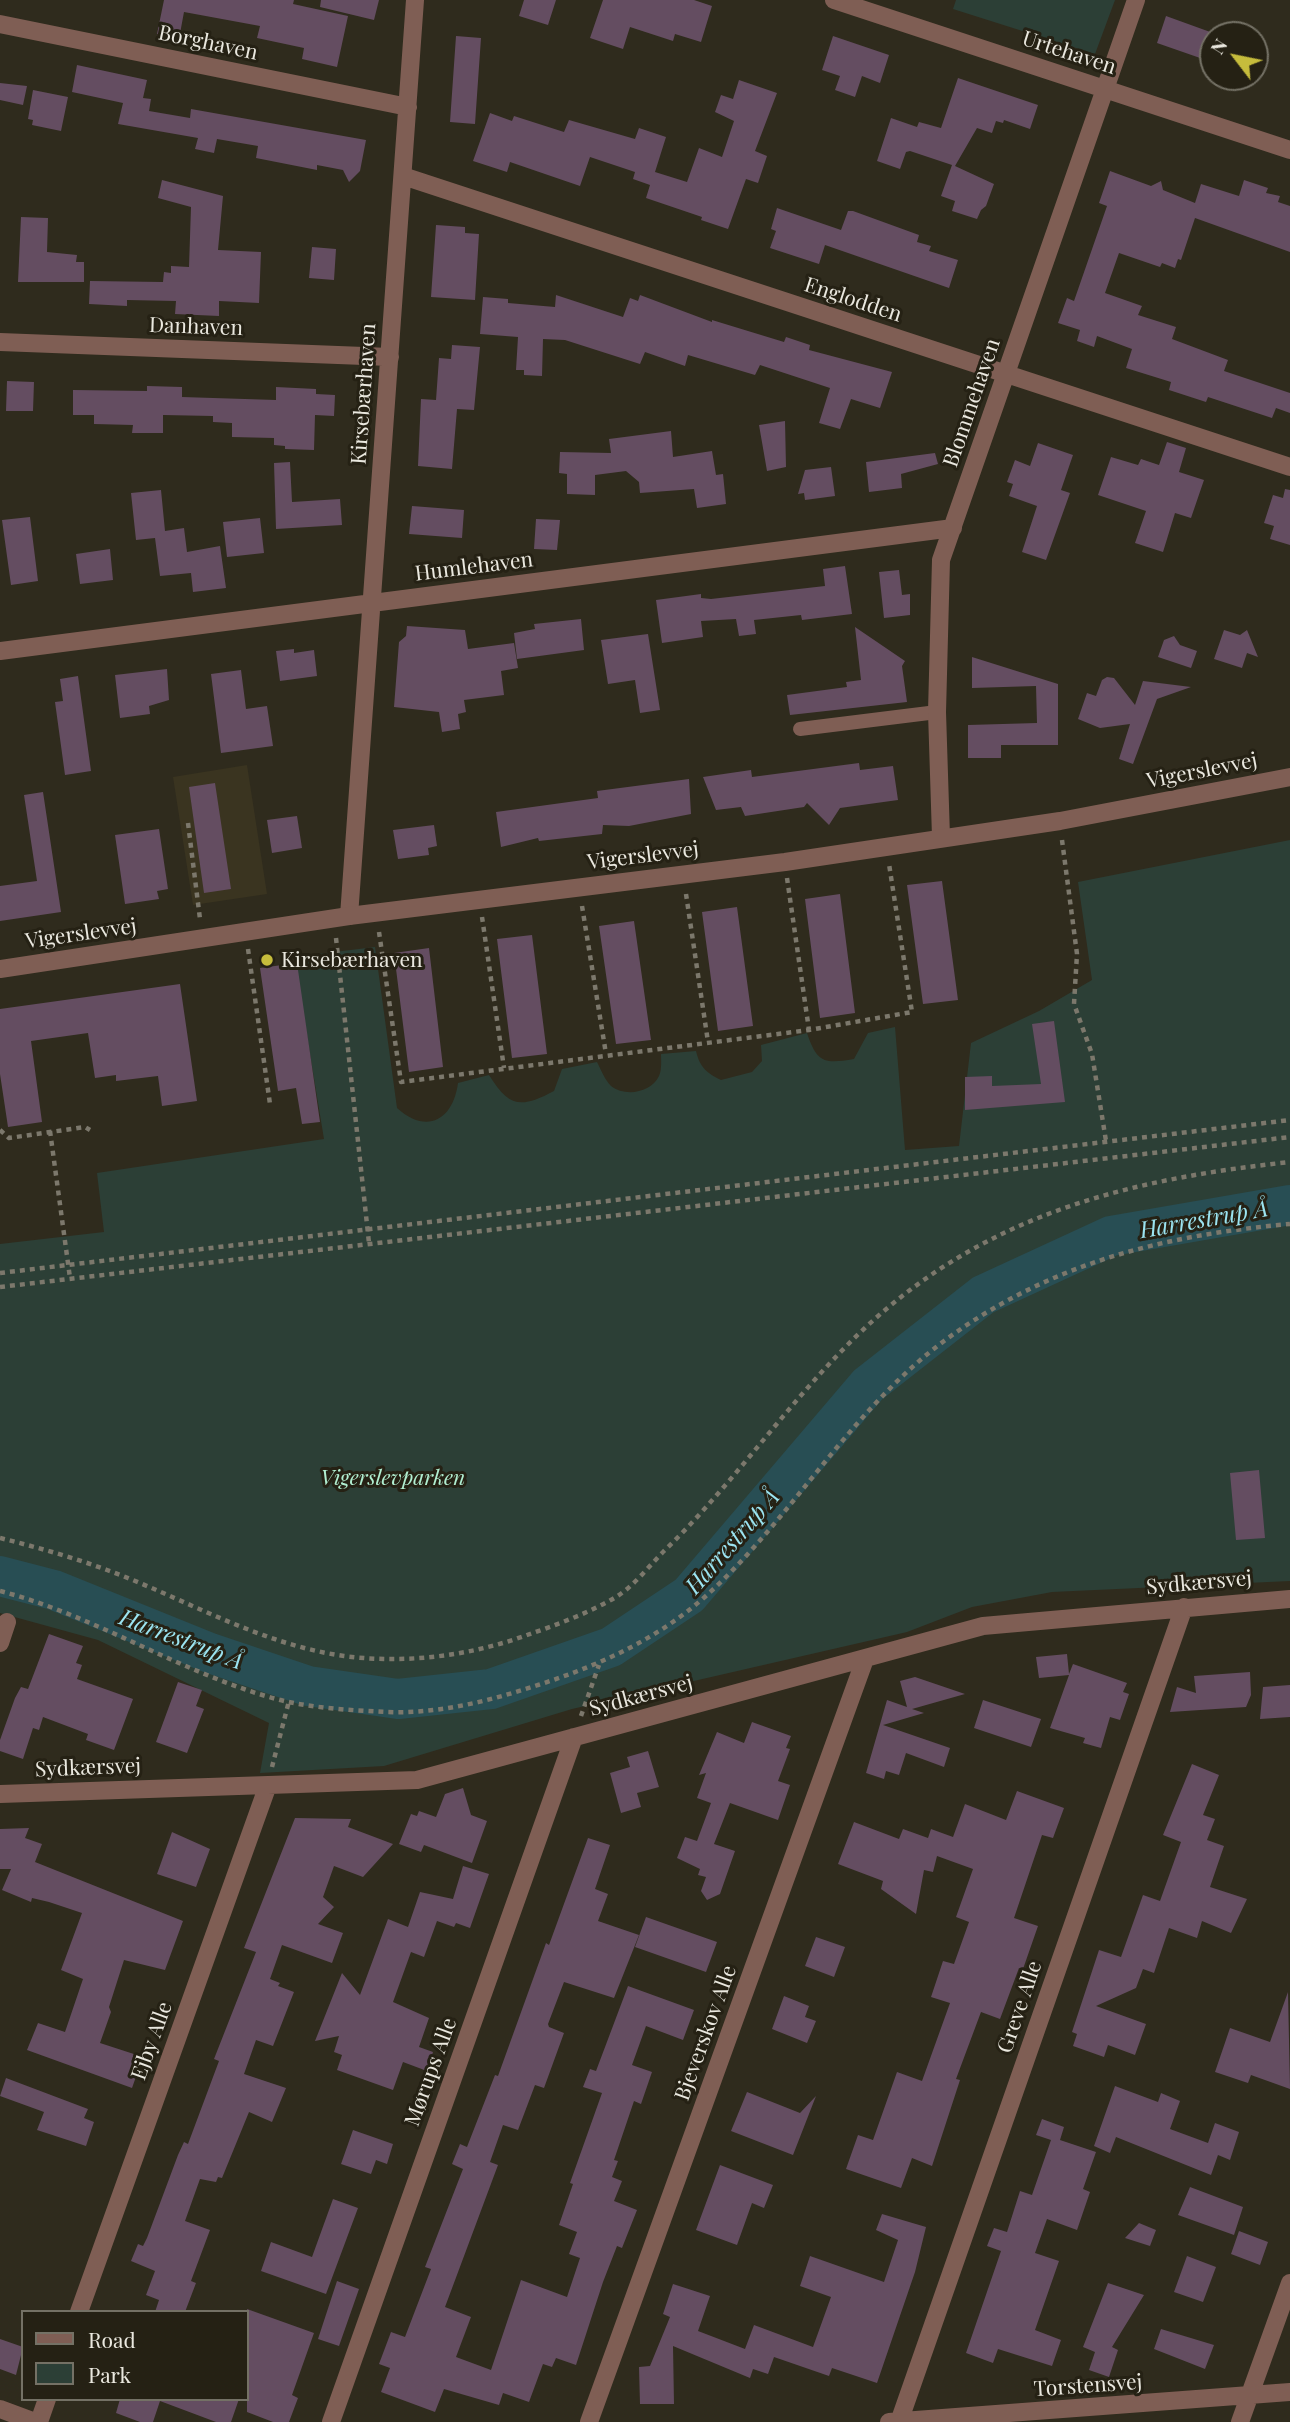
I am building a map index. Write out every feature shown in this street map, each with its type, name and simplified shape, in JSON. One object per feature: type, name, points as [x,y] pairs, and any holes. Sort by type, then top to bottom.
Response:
[{"type":"street","name":"Kirsebærhaven","points":[[341,917],[372,604],[415,0]]},
{"type":"street","name":"Urtehaven","points":[[834,0],[1290,150]]},
{"type":"street","name":"Blommehaven","points":[[941,837],[937,712],[942,560],[1136,0]]},
{"type":"street","name":"Borghaven","points":[[0,24],[408,107]]},
{"type":"street","name":"Englodden","points":[[403,176],[1290,467]]},
{"type":"street","name":"Danhaven","points":[[0,342],[390,357]]},
{"type":"street","name":"Humlehaven","points":[[0,651],[953,528]]},
{"type":"street","name":"Vigerslevvej","points":[[0,969],[479,898],[785,862],[1060,821],[1290,777]]},
{"type":"street","name":"Sydkærsvej","points":[[0,1794],[417,1780],[983,1626],[1184,1606],[1290,1599]]},
{"type":"street","name":"Greve Alle","points":[[899,2422],[1184,1606]]},
{"type":"street","points":[[0,1643],[7,1622]]},
{"type":"street","name":"Bjeverskov Alle","points":[[590,2422],[865,1658]]},
{"type":"street","name":"Mørups Alle","points":[[331,2422],[574,1737]]},
{"type":"street","name":"Ejby Alle","points":[[80,2310],[268,1785]]},
{"type":"street","points":[[1240,2422],[1290,2283]]},
{"type":"street","name":"Torstensvej","points":[[889,2422],[1290,2392]]},
{"type":"street","points":[[0,2409],[37,2422],[46,2401]]},
{"type":"lane","points":[[800,729],[937,712]]},
{"type":"path","points":[[1060,821],[1077,954],[1074,1004],[1092,1054],[1106,1141]]},
{"type":"path","points":[[187,823],[203,939]]},
{"type":"path","points":[[376,914],[401,1082],[809,1030],[912,1012],[886,846]]},
{"type":"path","points":[[785,862],[809,1030]]},
{"type":"path","points":[[683,874],[708,1042]]},
{"type":"path","points":[[579,887],[606,1054]]},
{"type":"path","points":[[479,898],[504,1068]]},
{"type":"path","points":[[341,917],[365,1229],[369,1243]]},
{"type":"path","points":[[246,933],[270,1104]]},
{"type":"path","points":[[0,1273],[1290,1120]]},
{"type":"path","points":[[0,1130],[9,1138],[85,1127],[90,1130]]},
{"type":"path","points":[[50,1131],[70,1278]]},
{"type":"path","points":[[0,1287],[1290,1137]]},
{"type":"path","points":[[0,1538],[108,1570],[273,1639],[345,1656],[419,1658],[490,1648],[551,1626],[618,1596],[695,1522],[848,1345],[891,1305],[953,1261],[1023,1222],[1102,1195],[1197,1172],[1290,1162]]},
{"type":"path","points":[[0,1591],[60,1612],[218,1679],[289,1701],[348,1709],[422,1712],[501,1697],[599,1664],[626,1651],[709,1593],[862,1417],[907,1372],[946,1340],[1029,1290],[1079,1266],[1219,1230],[1290,1224]]},
{"type":"path","points":[[574,1737],[599,1664]]},
{"type":"path","points":[[268,1785],[289,1701]]},
{"type":"shaded area","points":[[247,765],[267,894],[193,905],[173,777]]},
{"type":"green space","points":[[956,0],[1115,0],[1095,54],[953,9]]},
{"type":"green space","name":"Vigerslevparken","points":[[1290,840],[1290,1581],[1052,1592],[972,1607],[907,1632],[572,1709],[384,1766],[260,1773],[269,1723],[98,1640],[0,1613],[0,1244],[104,1232],[97,1173],[324,1139],[294,957],[375,947],[397,1108],[418,1121],[437,1120],[444,1114],[451,1106],[458,1083],[489,1075],[509,1099],[524,1102],[554,1091],[562,1069],[597,1062],[611,1086],[623,1091],[637,1092],[650,1086],[659,1076],[661,1054],[696,1051],[705,1069],[721,1080],[752,1072],[762,1061],[761,1045],[807,1033],[818,1056],[829,1061],[844,1061],[854,1059],[868,1033],[895,1027],[905,1150],[959,1146],[971,1043],[1039,1011],[1092,980],[1078,882]]},
{"type":"building","points":[[164,0],[294,0],[293,4],[348,16],[337,67],[302,59],[304,48],[257,38],[260,26],[184,12],[179,39],[157,34]]},
{"type":"building","points":[[321,0],[379,0],[374,20],[320,7]]},
{"type":"building","points":[[524,0],[556,0],[548,25],[519,16]]},
{"type":"building","points":[[603,0],[694,0],[712,6],[701,42],[675,34],[673,41],[630,27],[623,49],[590,38]]},
{"type":"building","points":[[1166,16],[1199,28],[1199,58],[1157,43]]},
{"type":"building","points":[[456,36],[481,38],[475,124],[450,122]]},
{"type":"building","points":[[833,36],[889,55],[880,83],[862,76],[855,97],[835,90],[840,76],[822,70]]},
{"type":"building","points":[[77,65],[147,80],[143,98],[151,99],[149,111],[190,118],[191,109],[366,140],[360,171],[349,182],[343,170],[317,165],[317,170],[256,158],[258,146],[217,139],[214,153],[195,149],[198,138],[118,124],[123,103],[72,92]]},
{"type":"building","points":[[958,78],[1038,105],[1030,129],[1004,120],[1003,123],[996,121],[992,133],[977,128],[955,166],[994,184],[986,206],[977,219],[952,211],[955,201],[941,196],[952,165],[910,151],[906,152],[900,169],[877,161],[891,118],[917,127],[919,122],[941,128]]},
{"type":"building","points":[[739,80],[777,93],[755,151],[767,156],[758,183],[746,179],[728,229],[646,198],[650,185],[633,179],[635,172],[590,157],[580,186],[510,162],[507,172],[473,161],[490,113],[512,121],[514,116],[564,132],[569,120],[635,139],[639,128],[666,137],[655,172],[687,182],[699,148],[722,157],[734,121],[715,112],[721,95],[733,99]]},
{"type":"building","points":[[0,83],[27,86],[23,105],[0,100]]},
{"type":"building","points":[[33,90],[68,97],[61,131],[32,125],[33,120],[28,119]]},
{"type":"building","points":[[1110,171],[1151,186],[1161,181],[1163,190],[1195,203],[1201,184],[1239,196],[1244,180],[1268,188],[1266,193],[1280,196],[1278,202],[1290,206],[1290,252],[1195,218],[1181,260],[1178,259],[1175,268],[1162,263],[1160,267],[1119,253],[1105,293],[1142,306],[1138,315],[1176,327],[1172,339],[1228,360],[1224,371],[1290,393],[1290,413],[1276,408],[1272,418],[1208,397],[1206,402],[1169,390],[1171,382],[1126,368],[1132,349],[1097,336],[1094,347],[1077,341],[1080,330],[1058,323],[1067,298],[1074,301],[1107,206],[1099,203]]},
{"type":"building","points":[[162,180],[223,196],[218,250],[261,252],[259,303],[219,301],[219,316],[175,314],[176,301],[127,300],[127,306],[89,304],[90,281],[163,282],[164,272],[171,273],[171,266],[189,267],[191,207],[158,198]]},
{"type":"building","points":[[777,208],[841,230],[848,211],[853,211],[919,235],[917,242],[931,246],[929,251],[958,260],[949,288],[825,245],[819,264],[770,248],[776,231],[771,229]]},
{"type":"building","points":[[21,217],[48,218],[47,252],[77,255],[76,262],[84,262],[84,282],[18,282]]},
{"type":"building","points":[[436,225],[465,227],[465,233],[479,234],[475,300],[431,297]]},
{"type":"building","points":[[312,247],[336,249],[334,280],[309,278]]},
{"type":"building","points":[[556,295],[623,317],[630,298],[638,301],[640,295],[712,322],[784,342],[786,337],[810,345],[809,350],[892,372],[880,408],[851,399],[840,429],[819,423],[830,388],[760,365],[755,375],[688,355],[685,366],[645,352],[640,364],[565,340],[543,339],[542,376],[524,375],[524,370],[516,370],[518,337],[480,334],[483,297],[508,299],[508,303],[555,307]]},
{"type":"building","points":[[452,345],[480,347],[474,410],[457,409],[452,469],[418,466],[421,399],[436,400],[439,358],[451,359]]},
{"type":"building","points":[[7,381],[34,382],[33,411],[6,411]]},
{"type":"building","points":[[147,386],[182,387],[182,397],[276,400],[276,387],[316,389],[316,394],[335,395],[334,416],[315,415],[314,450],[285,449],[285,446],[274,445],[274,438],[232,437],[232,423],[213,422],[213,416],[163,415],[163,433],[132,433],[133,425],[94,424],[94,415],[73,415],[73,390],[147,391]]},
{"type":"building","points":[[785,421],[786,467],[767,471],[759,425]]},
{"type":"building","points":[[671,431],[673,457],[712,451],[716,475],[723,474],[726,504],[697,508],[694,489],[640,493],[639,482],[626,471],[595,475],[595,495],[567,494],[567,474],[559,473],[560,452],[611,453],[609,439]]},
{"type":"building","points":[[1167,442],[1186,448],[1179,472],[1204,480],[1191,518],[1175,513],[1163,552],[1135,543],[1146,511],[1098,495],[1111,457],[1138,465],[1141,459],[1159,465]]},
{"type":"building","points":[[1038,443],[1073,455],[1061,490],[1070,493],[1046,560],[1022,552],[1037,506],[1009,496],[1013,484],[1007,482],[1015,460],[1030,466]]},
{"type":"building","points":[[935,453],[938,464],[901,474],[902,488],[869,492],[866,462]]},
{"type":"building","points":[[290,462],[292,502],[340,499],[342,525],[276,529],[274,463]]},
{"type":"building","points":[[831,467],[835,496],[805,500],[804,493],[798,494],[805,470]]},
{"type":"building","points":[[1285,489],[1290,490],[1290,545],[1270,539],[1274,526],[1264,523],[1273,495],[1283,498]]},
{"type":"building","points":[[161,490],[165,531],[184,528],[187,552],[220,546],[226,588],[193,592],[191,573],[160,576],[155,538],[136,540],[131,493]]},
{"type":"building","points":[[412,506],[464,510],[462,538],[409,534]]},
{"type":"building","points":[[30,517],[38,581],[11,585],[2,520]]},
{"type":"building","points":[[260,518],[264,553],[227,557],[223,522]]},
{"type":"building","points":[[536,519],[560,520],[557,550],[534,549]]},
{"type":"building","points":[[110,549],[113,580],[80,584],[76,554]]},
{"type":"building","points":[[845,566],[852,614],[802,620],[801,615],[754,620],[756,634],[739,636],[736,619],[701,621],[703,637],[662,643],[656,600],[701,594],[701,598],[711,599],[825,586],[823,569]]},
{"type":"building","points":[[899,570],[902,595],[910,594],[910,615],[884,618],[879,572]]},
{"type":"building","points":[[581,619],[584,650],[517,659],[514,633],[535,629],[534,624]]},
{"type":"building","points":[[407,626],[465,630],[468,649],[514,643],[518,668],[501,671],[504,695],[464,700],[466,712],[458,714],[460,729],[442,732],[439,712],[394,707],[399,642],[406,636]]},
{"type":"building","points":[[855,627],[905,661],[902,666],[907,702],[790,715],[787,695],[847,687],[846,682],[861,680]]},
{"type":"building","points":[[1224,630],[1240,635],[1247,630],[1258,657],[1247,653],[1242,668],[1214,659]]},
{"type":"building","points":[[648,634],[660,710],[640,713],[635,680],[608,684],[601,640]]},
{"type":"building","points":[[1174,636],[1180,645],[1197,651],[1191,668],[1158,657],[1164,640]]},
{"type":"building","points":[[294,649],[294,653],[314,650],[317,676],[280,681],[276,651]]},
{"type":"building","points":[[972,657],[1058,684],[1058,745],[1001,745],[1001,758],[968,758],[968,725],[1037,723],[1036,686],[972,688]]},
{"type":"building","points":[[167,669],[169,700],[149,706],[150,714],[120,718],[115,675]]},
{"type":"building","points":[[241,670],[246,709],[267,706],[273,746],[221,753],[211,674]]},
{"type":"building","points":[[78,676],[91,771],[65,775],[55,702],[63,701],[60,679]]},
{"type":"building","points":[[1107,677],[1114,678],[1135,705],[1143,681],[1191,687],[1157,699],[1133,764],[1119,759],[1130,724],[1100,728],[1078,719],[1087,693],[1096,696],[1102,680]]},
{"type":"building","points":[[859,763],[860,770],[893,766],[898,800],[840,808],[829,825],[807,803],[804,807],[745,816],[741,807],[716,810],[703,777],[751,770],[752,777]]},
{"type":"building","points":[[689,779],[691,814],[629,826],[603,825],[602,834],[539,841],[538,838],[501,847],[496,812],[598,798],[597,791]]},
{"type":"building","points":[[215,783],[231,889],[204,893],[189,787]]},
{"type":"building","points":[[43,792],[61,912],[0,921],[0,886],[37,881],[24,795]]},
{"type":"building","points":[[297,816],[302,848],[272,853],[267,820]]},
{"type":"building","points":[[434,825],[437,846],[428,848],[429,855],[398,859],[393,830]]},
{"type":"building","points":[[159,829],[168,889],[157,891],[159,899],[125,904],[115,835]]},
{"type":"building","points":[[942,881],[958,1000],[923,1004],[907,885]]},
{"type":"building","points":[[840,894],[855,1013],[820,1018],[805,899]]},
{"type":"building","points":[[737,907],[753,1026],[718,1031],[702,912]]},
{"type":"building","points":[[634,921],[651,1040],[616,1044],[599,926]]},
{"type":"building","points":[[532,935],[547,1054],[512,1058],[497,939]]},
{"type":"building","points":[[429,948],[443,1067],[409,1072],[394,953]]},
{"type":"building","points":[[297,963],[320,1122],[302,1124],[296,1088],[278,1091],[260,968]]},
{"type":"building","points":[[180,984],[197,1101],[162,1106],[158,1076],[116,1081],[116,1075],[95,1078],[88,1033],[31,1041],[42,1122],[8,1127],[0,1074],[0,1009]]},
{"type":"building","points":[[1054,1021],[1065,1102],[965,1110],[965,1077],[992,1076],[992,1086],[1041,1084],[1032,1024]]},
{"type":"building","points":[[1259,1470],[1265,1538],[1236,1540],[1230,1473]]},
{"type":"building","points":[[49,1634],[83,1646],[76,1663],[82,1665],[77,1679],[133,1699],[114,1750],[86,1740],[88,1734],[43,1717],[39,1730],[33,1728],[23,1759],[0,1751],[0,1740],[15,1698],[21,1687],[28,1689]]},
{"type":"building","points":[[1067,1654],[1069,1674],[1073,1664],[1127,1683],[1123,1692],[1129,1694],[1120,1720],[1110,1717],[1101,1748],[1083,1743],[1085,1738],[1050,1728],[1069,1675],[1039,1678],[1036,1657]]},
{"type":"building","points":[[1250,1672],[1251,1695],[1246,1707],[1170,1712],[1177,1687],[1196,1693],[1194,1676]]},
{"type":"building","points":[[915,1677],[965,1694],[912,1709],[924,1713],[883,1725],[950,1748],[944,1767],[906,1753],[899,1775],[886,1771],[884,1779],[866,1773],[887,1700],[907,1707],[900,1681]]},
{"type":"building","points":[[178,1682],[202,1690],[196,1706],[204,1709],[187,1753],[156,1742]]},
{"type":"building","points":[[1290,1685],[1290,1717],[1260,1719],[1263,1687]]},
{"type":"building","points":[[983,1700],[1041,1719],[1031,1747],[974,1728]]},
{"type":"building","points":[[752,1722],[791,1736],[786,1748],[790,1749],[778,1781],[790,1785],[778,1820],[730,1803],[714,1844],[735,1851],[720,1894],[707,1900],[701,1891],[706,1877],[698,1875],[700,1869],[677,1858],[685,1837],[697,1841],[711,1803],[697,1798],[706,1773],[699,1775],[717,1732],[744,1743]]},
{"type":"building","points":[[648,1751],[659,1787],[637,1793],[641,1807],[621,1813],[610,1773],[630,1767],[627,1757]]},
{"type":"building","points":[[1192,1764],[1219,1775],[1203,1815],[1215,1819],[1207,1840],[1224,1846],[1210,1887],[1247,1899],[1231,1933],[1202,1921],[1197,1938],[1169,1928],[1154,1973],[1143,1969],[1136,1988],[1096,2006],[1146,2024],[1135,2055],[1108,2045],[1104,2057],[1073,2046],[1077,2034],[1072,2032],[1099,1950],[1121,1957],[1143,1895],[1160,1901],[1181,1842],[1163,1835]]},
{"type":"building","points":[[463,1788],[471,1815],[487,1821],[472,1863],[424,1845],[421,1852],[399,1844],[411,1814],[417,1816],[419,1811],[436,1817],[445,1794]]},
{"type":"building","points":[[1017,1791],[1064,1808],[1053,1838],[1042,1835],[1014,1918],[1038,1926],[1023,1969],[1019,1968],[1000,2019],[981,2012],[956,2079],[960,2080],[932,2166],[912,2158],[901,2188],[846,2169],[858,2135],[873,2140],[897,2072],[922,2081],[950,2003],[931,1997],[943,1961],[954,1964],[969,1922],[956,1917],[973,1869],[937,1856],[933,1872],[924,1870],[916,1914],[881,1889],[883,1881],[838,1864],[854,1822],[899,1839],[903,1829],[928,1838],[931,1829],[953,1837],[965,1804],[1006,1820]]},
{"type":"building","points":[[295,1818],[351,1819],[348,1827],[393,1844],[363,1877],[334,1866],[323,1897],[334,1907],[318,1924],[343,1933],[332,1963],[282,1945],[270,1979],[280,1983],[278,1986],[294,1992],[273,2046],[256,2040],[244,2074],[286,2088],[272,2122],[249,2112],[222,2178],[218,2177],[216,2182],[200,2179],[185,2221],[210,2230],[191,2281],[196,2283],[186,2310],[156,2310],[159,2300],[146,2295],[155,2271],[131,2261],[138,2244],[143,2246],[147,2238],[178,2155],[184,2142],[188,2144],[219,2061],[214,2059],[256,1952],[244,1948]]},
{"type":"building","points":[[29,1828],[25,1838],[42,1844],[35,1862],[183,1921],[165,1970],[124,1960],[109,2007],[111,2012],[100,2043],[143,2057],[132,2088],[27,2050],[38,2023],[65,2032],[83,1979],[61,1970],[82,1913],[32,1898],[31,1902],[2,1890],[11,1869],[0,1869],[0,1829]]},
{"type":"building","points":[[172,1832],[210,1849],[196,1887],[157,1874]]},
{"type":"building","points":[[588,1838],[610,1845],[595,1889],[608,1894],[598,1921],[639,1935],[614,1998],[564,1982],[548,2024],[549,2027],[564,2033],[544,2088],[535,2085],[518,2130],[503,2125],[490,2162],[498,2165],[445,2307],[471,2317],[456,2357],[491,2370],[521,2280],[567,2297],[580,2258],[569,2254],[577,2232],[559,2225],[573,2184],[570,2183],[602,2093],[583,2087],[590,2069],[596,2071],[628,1986],[694,2010],[683,2040],[646,2026],[632,2065],[652,2072],[641,2104],[634,2101],[614,2160],[618,2161],[612,2177],[622,2181],[614,2201],[637,2210],[622,2248],[617,2246],[576,2365],[556,2358],[552,2367],[543,2364],[529,2402],[503,2393],[499,2405],[444,2389],[435,2412],[381,2392],[390,2368],[379,2364],[391,2332],[405,2337],[431,2269],[425,2267],[463,2169],[452,2164],[460,2144],[467,2147],[495,2075],[498,2076],[546,1943],[549,1945]]},
{"type":"building","points":[[463,1866],[489,1874],[470,1928],[456,1923],[454,1927],[437,1921],[424,1957],[411,1952],[393,2002],[429,2018],[419,2047],[433,2052],[427,2071],[403,2062],[393,2090],[337,2070],[342,2055],[334,2052],[339,2036],[315,2041],[342,1973],[360,1995],[388,1919],[408,1927],[420,1892],[453,1899]]},
{"type":"building","points":[[646,1917],[717,1942],[706,1972],[635,1947]]},
{"type":"building","points":[[816,1937],[845,1947],[834,1977],[805,1966]]},
{"type":"building","points":[[1288,1992],[1290,2089],[1251,2075],[1248,2083],[1215,2072],[1230,2028],[1270,2042]]},
{"type":"building","points":[[784,1996],[809,2006],[805,2017],[816,2021],[807,2043],[772,2029]]},
{"type":"building","points":[[6,2078],[88,2109],[84,2118],[94,2122],[86,2146],[37,2130],[44,2112],[0,2096]]},
{"type":"building","points":[[1115,2086],[1158,2102],[1161,2093],[1180,2101],[1170,2129],[1208,2143],[1215,2123],[1239,2132],[1230,2160],[1218,2155],[1211,2175],[1116,2137],[1110,2153],[1094,2146]]},
{"type":"building","points":[[747,2092],[800,2113],[816,2096],[793,2155],[731,2131]]},
{"type":"building","points":[[1042,2119],[1064,2127],[1060,2140],[1096,2152],[1083,2189],[1090,2192],[1077,2230],[1047,2219],[1035,2253],[1059,2261],[1035,2330],[1061,2340],[1052,2366],[998,2349],[993,2363],[966,2353],[1001,2251],[987,2246],[994,2228],[1007,2232],[1020,2191],[1032,2195],[1051,2140],[1036,2135]]},
{"type":"building","points":[[353,2130],[393,2144],[387,2164],[376,2160],[371,2174],[341,2164]]},
{"type":"building","points":[[720,2165],[773,2185],[764,2208],[752,2203],[737,2245],[696,2230]]},
{"type":"building","points":[[1190,2187],[1243,2207],[1234,2235],[1178,2215]]},
{"type":"building","points":[[333,2199],[358,2208],[326,2294],[261,2271],[271,2242],[312,2257]]},
{"type":"building","points":[[882,2214],[926,2227],[915,2272],[877,2383],[832,2368],[829,2376],[774,2357],[768,2374],[753,2369],[750,2378],[673,2346],[674,2404],[640,2404],[639,2367],[650,2366],[670,2317],[663,2314],[673,2284],[710,2296],[698,2331],[745,2349],[754,2325],[813,2347],[831,2297],[800,2286],[810,2256],[884,2282],[898,2240],[876,2230]]},
{"type":"building","points":[[1139,2223],[1156,2230],[1150,2246],[1125,2238]]},
{"type":"building","points":[[1239,2231],[1268,2242],[1260,2265],[1231,2254]]},
{"type":"building","points":[[1187,2256],[1216,2267],[1203,2302],[1174,2292]]},
{"type":"building","points":[[337,2281],[359,2289],[339,2346],[318,2339]]},
{"type":"building","points":[[1108,2283],[1144,2295],[1112,2347],[1118,2350],[1109,2377],[1089,2370],[1095,2352],[1083,2347]]},
{"type":"building","points":[[247,2310],[314,2333],[292,2395],[298,2398],[289,2422],[273,2422],[247,2412]]},
{"type":"building","points":[[1161,2329],[1214,2345],[1205,2369],[1154,2349]]},
{"type":"building","points":[[0,2339],[21,2346],[16,2375],[0,2369]]},
{"type":"building","points":[[119,2401],[160,2401],[153,2422],[140,2422],[116,2413]]},
{"type":"building","points":[[160,2401],[238,2401],[231,2422],[216,2422]]},
{"type":"waterway","name":"Harrestrup Å","points":[[0,1576],[54,1590],[210,1653],[308,1686],[398,1699],[491,1689],[611,1647],[689,1595],[868,1385],[983,1295],[1111,1236],[1290,1205]]},
{"type":"place","name":"Kirsebærhaven","points":[[267,960]]}]
